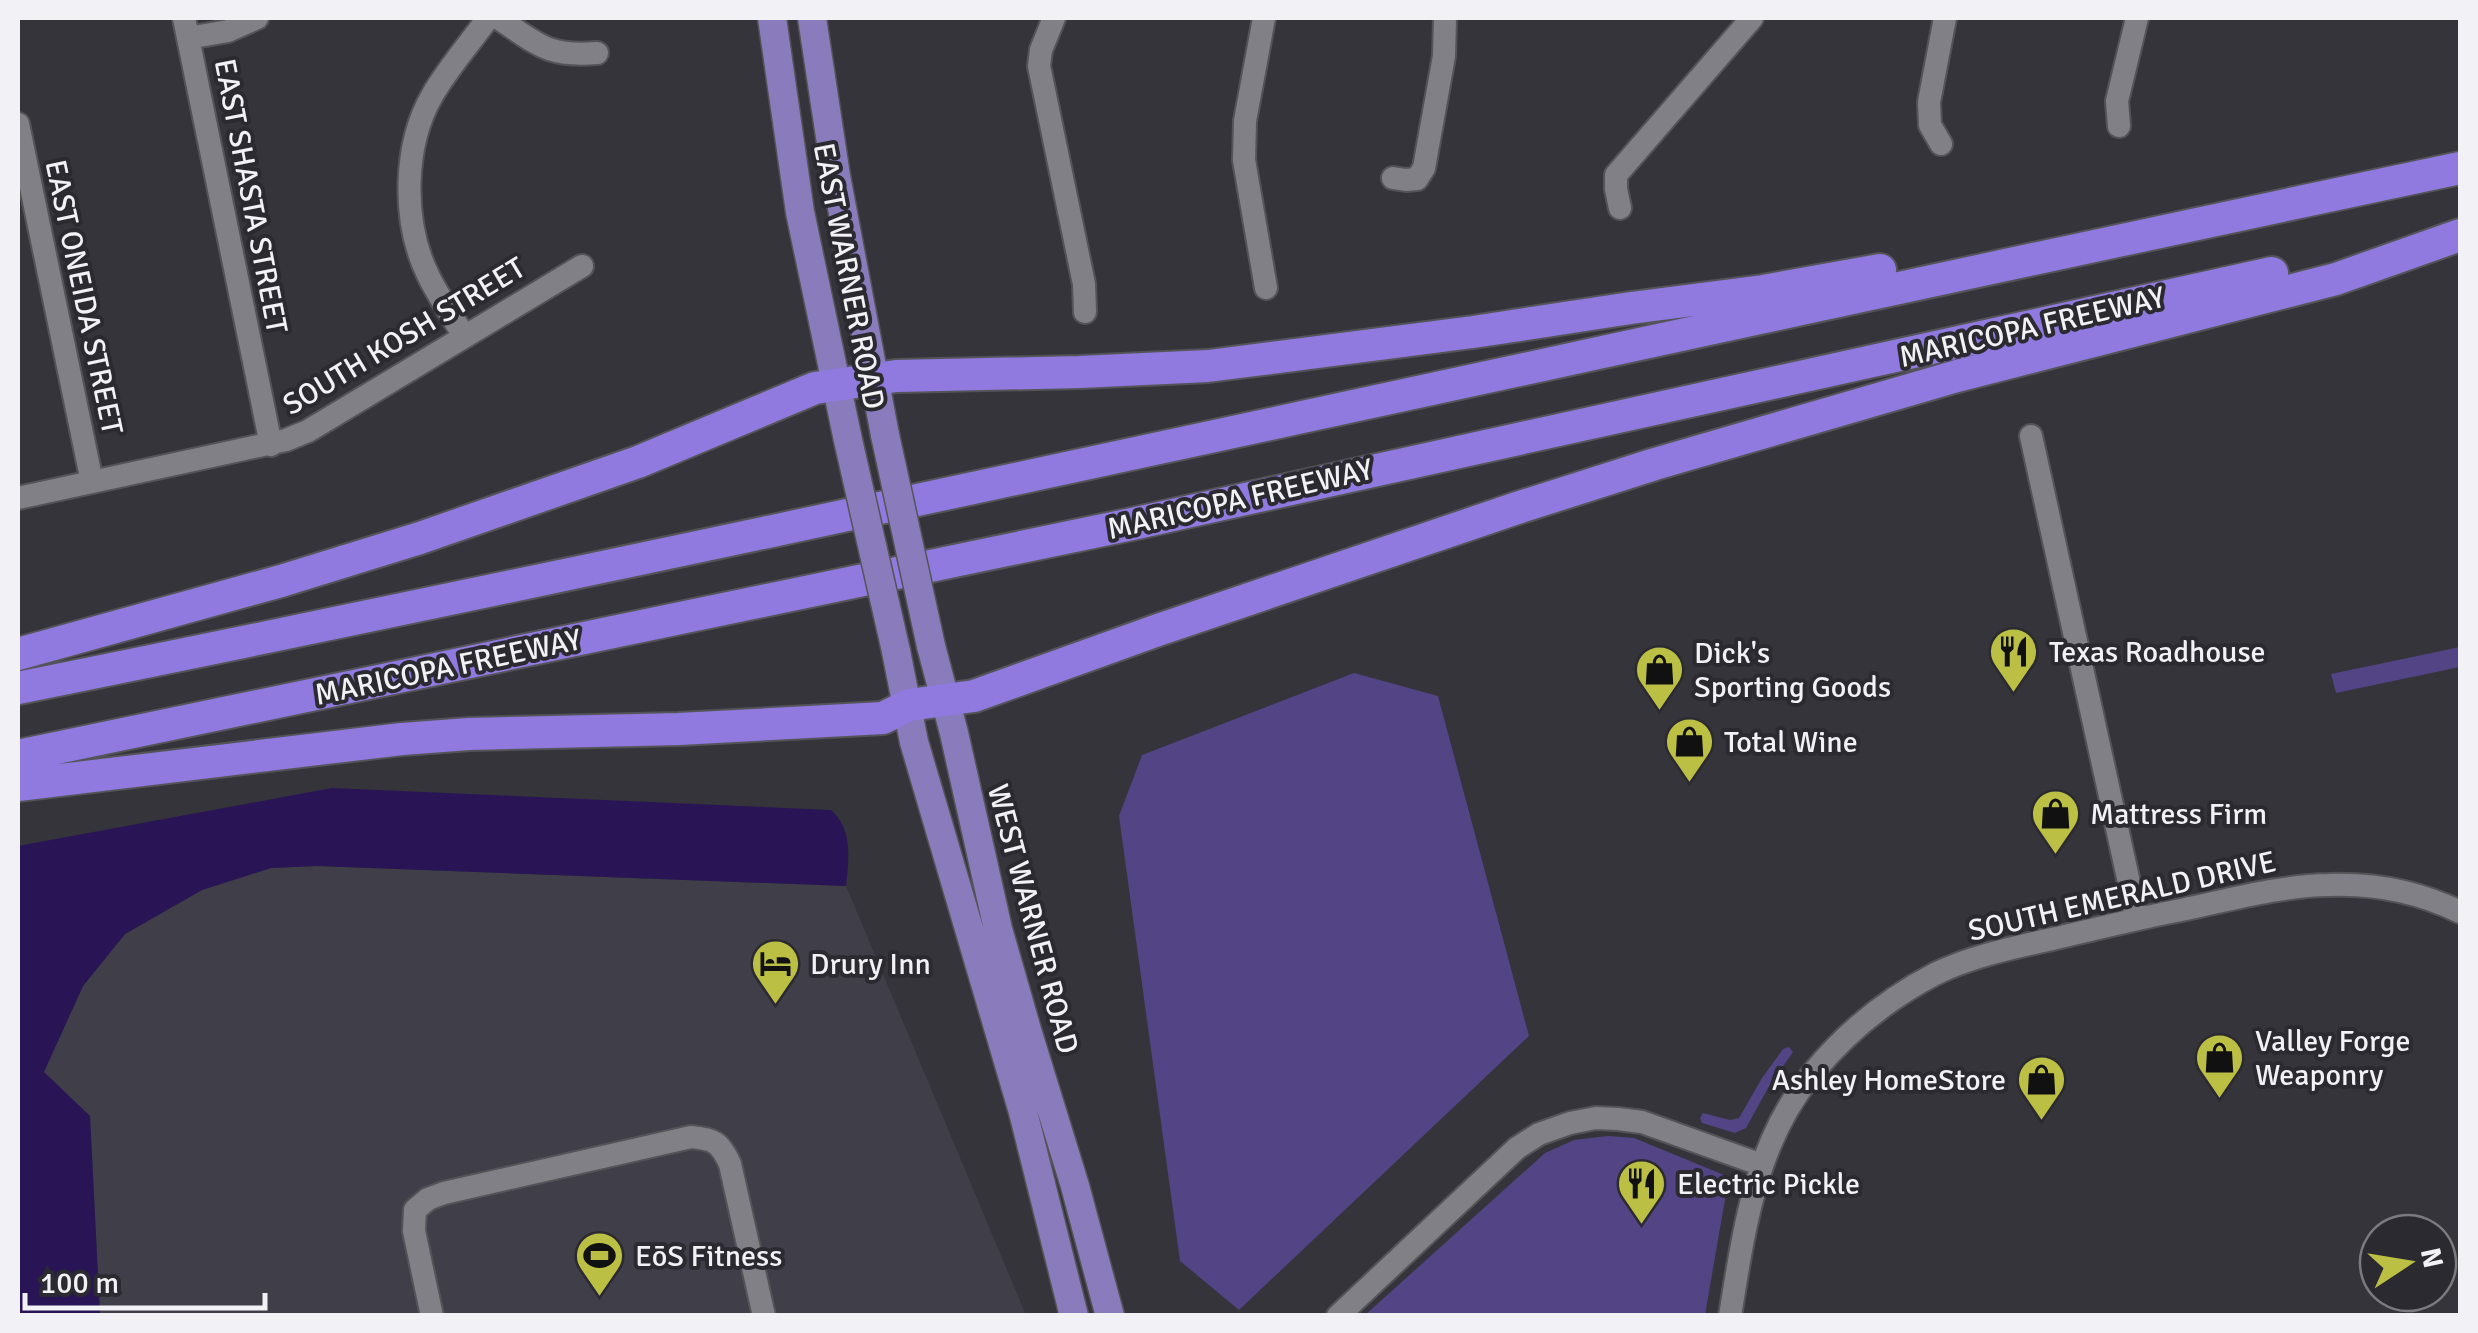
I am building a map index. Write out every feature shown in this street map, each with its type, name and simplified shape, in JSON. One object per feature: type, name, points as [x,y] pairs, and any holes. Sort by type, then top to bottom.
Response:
[{"type":"highway","points":[[18,688],[850,515],[2460,168]]},
{"type":"highway","points":[[18,654],[420,538],[638,462],[816,388],[836,384],[874,378],[1208,366],[1762,291],[1930,261],[2234,198],[2286,205]]},
{"type":"highway","points":[[18,785],[402,739],[883,718],[909,706],[974,696],[1158,630],[1655,464],[1958,376],[2336,279],[2460,233]]},
{"type":"highway","name":"MARICOPA FREEWAY","points":[[18,756],[1113,528],[2460,233]]},
{"type":"main road","name":"EAST WARNER ROAD","points":[[772,18],[800,212],[872,546]]},
{"type":"main road","name":"EAST WARNER ROAD","points":[[812,18],[836,176],[907,535]]},
{"type":"main road","name":"WEST WARNER ROAD","points":[[907,535],[998,929],[1110,1316]]},
{"type":"main road","name":"WEST WARNER ROAD","points":[[872,546],[914,742],[1038,1169],[1074,1316]]},
{"type":"main road","points":[[1038,1169],[1054,1177],[1092,1316]]},
{"type":"street","points":[[186,28],[228,31],[258,18]]},
{"type":"street","points":[[464,336],[427,274],[414,233],[409,186],[416,138],[432,96],[488,18]]},
{"type":"street","points":[[498,18],[548,50],[568,55],[597,53]]},
{"type":"street","points":[[1054,18],[1039,66],[1084,284],[1086,312]]},
{"type":"street","points":[[1264,18],[1245,121],[1244,160],[1266,288]]},
{"type":"street","points":[[1392,178],[1418,179],[1424,168],[1444,56],[1445,18]]},
{"type":"street","points":[[1620,208],[1616,175],[1752,18]]},
{"type":"street","points":[[1941,144],[1930,124],[1929,102],[1946,18]]},
{"type":"street","points":[[2119,126],[2117,101],[2136,18]]},
{"type":"street","name":"EAST SHASTA STREET","points":[[186,28],[270,445]]},
{"type":"street","name":"EAST ONEIDA STREET","points":[[18,124],[92,482]]},
{"type":"street","name":"SOUTH KOSH STREET","points":[[18,498],[270,445],[308,431],[582,266]]},
{"type":"street","points":[[2031,436],[2137,919]]},
{"type":"street","name":"SOUTH EMERALD DRIVE","points":[[1730,1316],[1745,1221],[1775,1132],[1809,1078],[1846,1036],[1876,1010],[1934,975],[1977,957],[2272,891],[2326,884],[2385,887],[2450,907]]},
{"type":"street","points":[[1338,1316],[1517,1148],[1539,1134],[1596,1118],[1642,1122],[1762,1165]]},
{"type":"street","points":[[432,1316],[414,1231],[416,1210],[428,1199],[690,1137],[718,1144],[730,1164],[764,1316]]},
{"type":"shaded area","points":[[2460,647],[2460,667],[2336,693],[2331,674]]},
{"type":"shaded area","points":[[1354,673],[1438,696],[1529,1036],[1239,1310],[1180,1261],[1119,816],[1142,755]]},
{"type":"shaded area","points":[[332,788],[831,810],[846,835],[846,886],[317,866],[271,868],[202,890],[125,934],[83,986],[44,1072],[90,1116],[100,1315],[18,1315],[18,846]]},
{"type":"shaded area","points":[[317,866],[846,886],[1026,1315],[100,1315],[90,1116],[43,1073],[83,986],[125,934],[202,890],[271,868]]},
{"type":"shaded area","points":[[1789,1047],[1793,1052],[1746,1128],[1735,1133],[1702,1123],[1703,1113],[1730,1120],[1739,1118],[1762,1078],[1783,1049]]},
{"type":"shaded area","points":[[1634,1138],[1724,1175],[1727,1188],[1705,1315],[1365,1315],[1545,1153],[1574,1140]]},
{"type":"place","name":"Texas Roadhouse","points":[[2014,694]]},
{"type":"place","name":"Dick's Sporting Goods","points":[[1659,712]]},
{"type":"place","name":"Total Wine","points":[[1689,784]]},
{"type":"place","name":"Mattress Firm","points":[[2055,856]]},
{"type":"place","name":"Drury Inn","points":[[775,1006]]},
{"type":"place","name":"Valley Forge Weaponry","points":[[2220,1100]]},
{"type":"place","name":"Ashley HomeStore","points":[[2041,1122]]},
{"type":"place","name":"Electric Pickle","points":[[1642,1226]]},
{"type":"place","name":"EōS Fitness","points":[[600,1298]]}]
